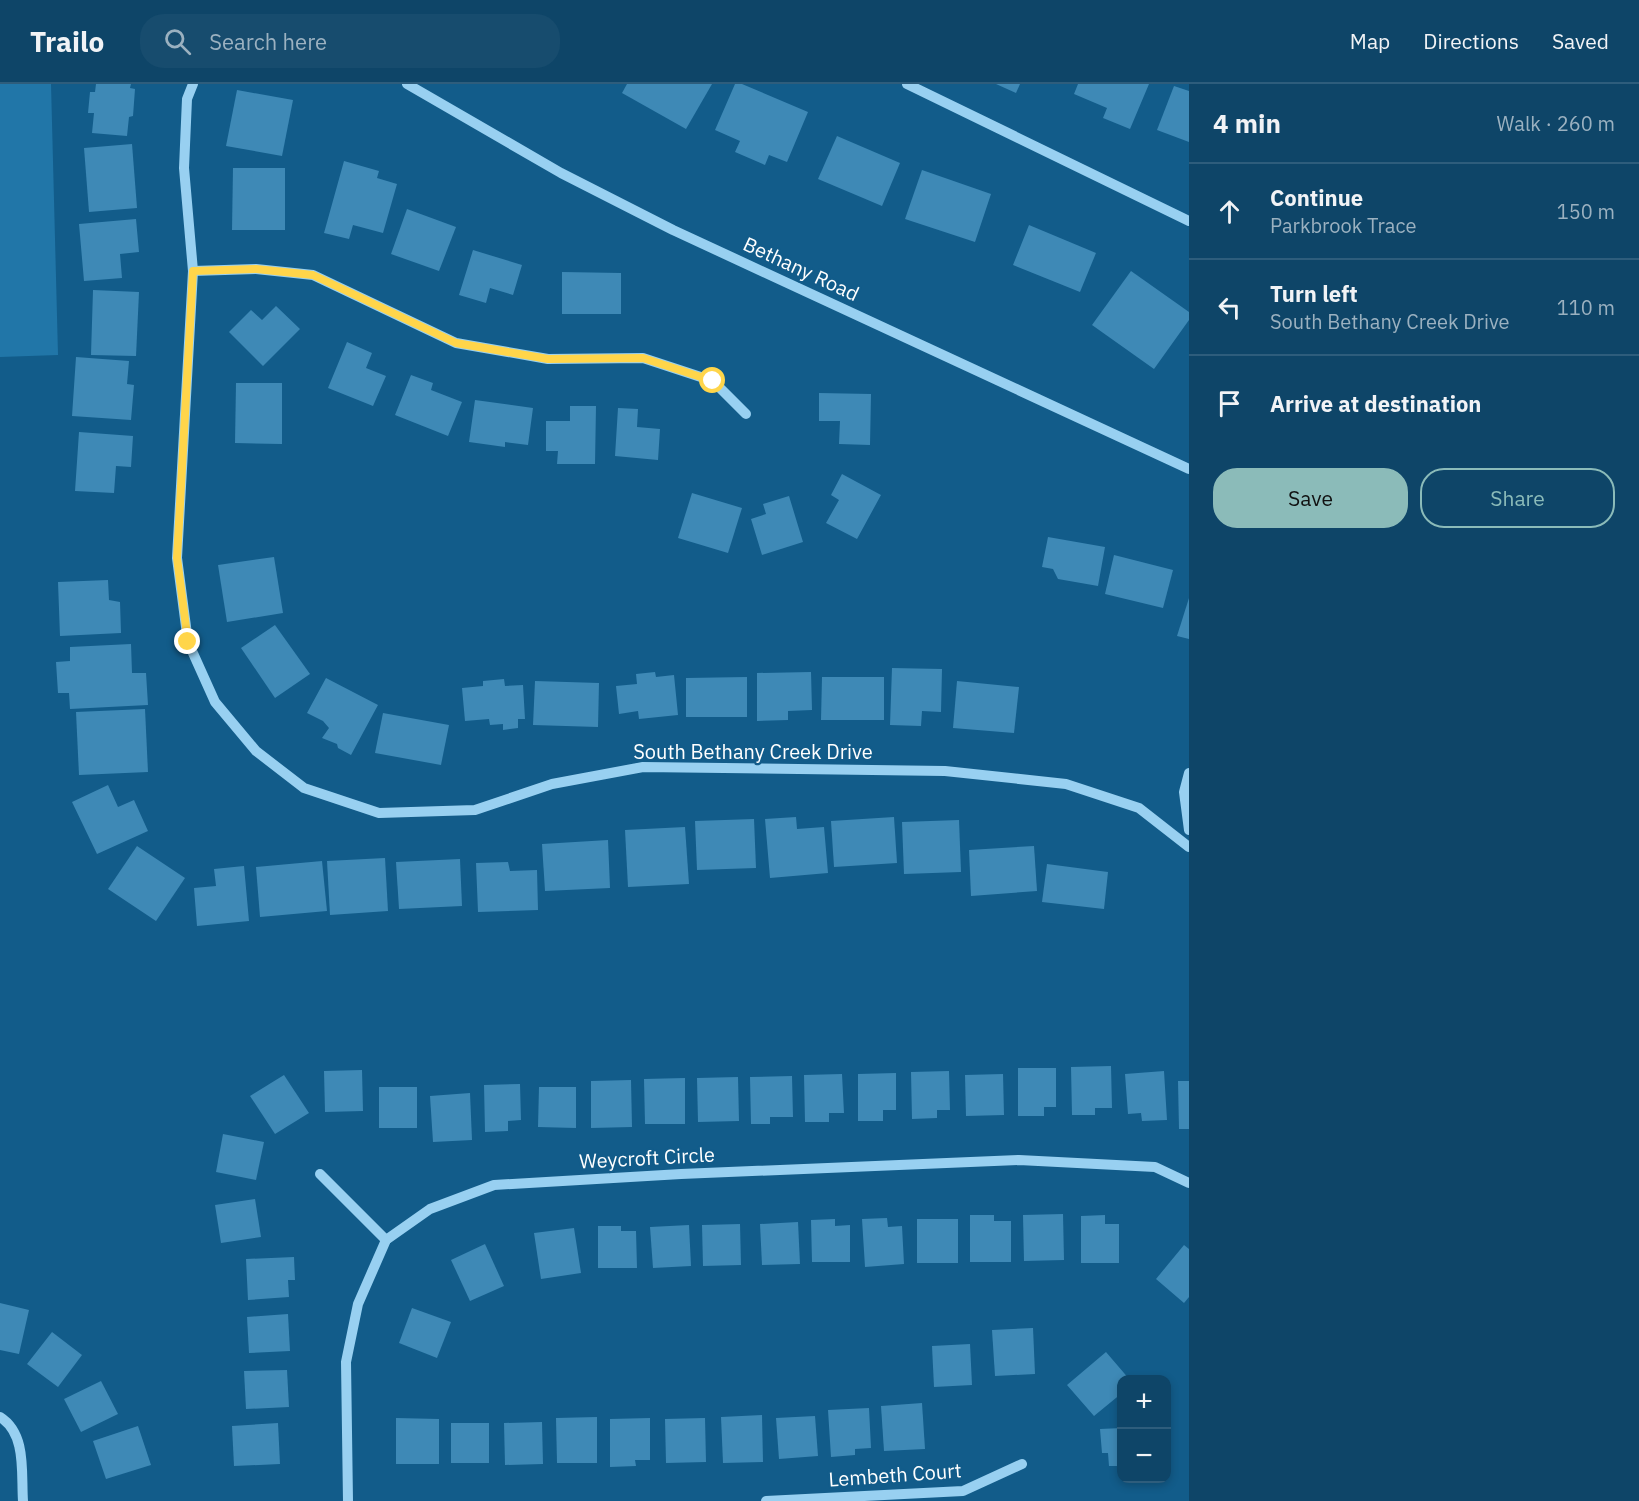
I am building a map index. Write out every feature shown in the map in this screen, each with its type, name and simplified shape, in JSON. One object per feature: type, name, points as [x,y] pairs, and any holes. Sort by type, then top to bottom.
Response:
[{"type":"street","name":"South Bethany Creek Drive","points":[[193,84],[187,99],[184,168],[193,271],[177,558],[188,642],[215,702],[256,751],[304,788],[379,813],[475,810],[552,784],[643,766],[945,771],[1066,784],[1139,808],[1189,848]]},
{"type":"street","name":"Bethany Road","points":[[407,84],[561,173],[673,230],[1189,469]]},
{"type":"street","points":[[907,84],[1189,221]]},
{"type":"street","points":[[193,271],[256,269],[313,275],[456,343],[548,359],[643,358],[713,381],[746,414]]},
{"type":"street","points":[[1189,773],[1184,792],[1189,830]]},
{"type":"street","name":"Weycroft Circle","points":[[386,1240],[430,1209],[494,1185],[692,1173],[1018,1160],[1155,1167],[1189,1183]]},
{"type":"street","points":[[320,1174],[386,1240],[358,1304],[346,1362],[348,1501]]},
{"type":"street","points":[[0,1417],[10,1424],[19,1442],[23,1501]]},
{"type":"street","name":"Lembeth Court","points":[[766,1501],[963,1491],[1022,1464]]},
{"type":"shaded area","points":[[0,84],[51,84],[58,355],[0,357]]},
{"type":"building","points":[[96,84],[131,84],[130,88],[135,89],[133,116],[129,117],[127,136],[92,133],[94,113],[88,113],[90,92],[95,92]]},
{"type":"building","points":[[627,84],[712,84],[686,129],[622,93]]},
{"type":"building","points":[[735,84],[742,84],[808,112],[787,162],[769,155],[765,165],[735,152],[740,141],[715,130]]},
{"type":"building","points":[[996,84],[1020,84],[1016,93]]},
{"type":"building","points":[[1078,84],[1149,84],[1130,129],[1103,118],[1107,108],[1074,94]]},
{"type":"building","points":[[1174,86],[1189,91],[1189,142],[1157,130]]},
{"type":"building","points":[[237,90],[293,100],[282,156],[226,146]]},
{"type":"building","points":[[837,136],[900,163],[882,206],[818,179]]},
{"type":"building","points":[[132,144],[137,208],[89,212],[84,148]]},
{"type":"building","points":[[344,161],[379,171],[377,178],[397,184],[383,233],[353,225],[349,239],[324,233]]},
{"type":"building","points":[[233,168],[285,168],[285,230],[232,230]]},
{"type":"building","points":[[922,170],[991,194],[975,242],[905,219]]},
{"type":"building","points":[[407,209],[456,227],[439,271],[391,254]]},
{"type":"building","points":[[136,219],[139,252],[120,254],[122,278],[84,281],[79,224]]},
{"type":"building","points":[[1029,225],[1096,253],[1080,292],[1013,265]]},
{"type":"building","points":[[473,250],[522,265],[513,295],[490,288],[486,303],[459,295]]},
{"type":"building","points":[[1131,271],[1189,312],[1189,320],[1154,369],[1092,325]]},
{"type":"building","points":[[562,272],[621,273],[621,314],[562,314]]},
{"type":"building","points":[[93,290],[139,292],[136,356],[91,355]]},
{"type":"building","points":[[276,306],[300,329],[263,366],[229,332],[251,310],[262,320]]},
{"type":"building","points":[[347,342],[372,353],[366,368],[386,376],[373,406],[328,388]]},
{"type":"building","points":[[76,357],[129,361],[127,384],[134,385],[131,420],[72,416]]},
{"type":"building","points":[[411,375],[433,383],[431,390],[462,402],[448,436],[395,415]]},
{"type":"building","points":[[236,383],[282,383],[282,444],[235,443]]},
{"type":"building","points":[[819,393],[871,394],[870,445],[839,444],[840,421],[819,421]]},
{"type":"building","points":[[475,400],[533,408],[528,445],[505,442],[505,447],[469,442]]},
{"type":"building","points":[[570,406],[596,406],[595,464],[557,464],[558,451],[546,451],[546,421],[570,421]]},
{"type":"building","points":[[618,408],[638,409],[637,427],[660,429],[658,460],[615,456]]},
{"type":"building","points":[[79,432],[133,436],[131,467],[116,466],[114,493],[75,491]]},
{"type":"building","points":[[842,474],[881,495],[857,539],[826,523],[839,500],[831,495]]},
{"type":"building","points":[[692,493],[742,508],[728,553],[678,538]]},
{"type":"building","points":[[789,496],[803,542],[762,555],[751,519],[766,514],[763,504]]},
{"type":"building","points":[[1048,537],[1105,547],[1098,586],[1058,579],[1053,569],[1042,567]]},
{"type":"building","points":[[1114,555],[1173,570],[1163,608],[1105,594]]},
{"type":"building","points":[[274,557],[283,613],[227,622],[218,565]]},
{"type":"building","points":[[108,580],[109,600],[120,602],[121,633],[60,636],[58,582]]},
{"type":"building","points":[[1189,598],[1189,639],[1177,636]]},
{"type":"building","points":[[275,625],[310,674],[275,698],[241,648]]},
{"type":"building","points":[[131,644],[132,673],[146,673],[148,705],[70,709],[69,693],[58,693],[56,662],[70,661],[70,647]]},
{"type":"building","points":[[892,668],[942,669],[941,712],[922,711],[921,726],[890,725]]},
{"type":"building","points":[[655,672],[656,677],[674,675],[678,715],[639,719],[638,711],[619,714],[616,686],[637,684],[636,674]]},
{"type":"building","points":[[811,672],[812,710],[788,711],[788,720],[757,721],[757,673]]},
{"type":"building","points":[[747,677],[747,717],[686,717],[686,678]]},
{"type":"building","points":[[822,677],[884,677],[884,720],[821,720]]},
{"type":"building","points":[[326,678],[378,705],[351,755],[338,748],[337,744],[322,738],[329,728],[323,721],[307,713]]},
{"type":"building","points":[[504,679],[505,686],[523,685],[525,719],[518,719],[518,728],[503,730],[503,724],[490,725],[489,719],[465,721],[462,688],[483,686],[483,681]]},
{"type":"building","points":[[535,681],[599,683],[598,727],[533,725]]},
{"type":"building","points":[[957,681],[1019,687],[1014,733],[953,728]]},
{"type":"building","points":[[145,709],[148,772],[79,775],[76,712]]},
{"type":"building","points":[[383,713],[449,725],[441,765],[375,753]]},
{"type":"building","points":[[108,785],[118,807],[134,800],[148,831],[97,854],[72,802]]},
{"type":"building","points":[[796,817],[797,829],[824,827],[828,873],[770,878],[765,819]]},
{"type":"building","points":[[894,817],[897,863],[834,867],[831,821]]},
{"type":"building","points":[[754,819],[756,868],[697,870],[695,821]]},
{"type":"building","points":[[959,820],[961,872],[904,874],[902,822]]},
{"type":"building","points":[[685,827],[689,884],[628,887],[625,830]]},
{"type":"building","points":[[608,840],[610,888],[545,891],[542,844]]},
{"type":"building","points":[[137,846],[185,878],[156,921],[108,889]]},
{"type":"building","points":[[1034,846],[1037,891],[971,896],[969,850]]},
{"type":"building","points":[[385,858],[388,911],[330,915],[327,861]]},
{"type":"building","points":[[460,859],[462,906],[399,909],[396,862]]},
{"type":"building","points":[[322,861],[327,911],[260,917],[256,867]]},
{"type":"building","points":[[508,862],[510,871],[537,870],[538,910],[478,912],[476,863]]},
{"type":"building","points":[[1047,864],[1108,872],[1104,909],[1042,902]]},
{"type":"building","points":[[244,866],[249,921],[197,926],[194,888],[216,886],[214,869]]},
{"type":"building","points":[[1111,1066],[1112,1108],[1095,1108],[1095,1115],[1072,1115],[1071,1067]]},
{"type":"building","points":[[1018,1068],[1056,1068],[1056,1107],[1044,1107],[1044,1116],[1018,1116]]},
{"type":"building","points":[[362,1070],[363,1111],[325,1112],[324,1071]]},
{"type":"building","points":[[949,1071],[950,1110],[937,1110],[937,1118],[912,1119],[911,1072]]},
{"type":"building","points":[[1164,1071],[1167,1120],[1142,1121],[1141,1113],[1128,1114],[1125,1074]]},
{"type":"building","points":[[896,1073],[896,1110],[883,1110],[883,1121],[858,1121],[858,1074]]},
{"type":"building","points":[[842,1074],[844,1113],[829,1113],[829,1122],[805,1122],[804,1075]]},
{"type":"building","points":[[1003,1074],[1004,1115],[966,1116],[965,1075]]},
{"type":"building","points":[[284,1075],[309,1113],[275,1134],[250,1096]]},
{"type":"building","points":[[792,1076],[793,1117],[770,1117],[770,1124],[751,1124],[750,1077]]},
{"type":"building","points":[[738,1077],[739,1121],[698,1122],[697,1078]]},
{"type":"building","points":[[685,1078],[685,1124],[645,1124],[644,1079]]},
{"type":"building","points":[[631,1080],[632,1127],[591,1128],[591,1081]]},
{"type":"building","points":[[1178,1081],[1189,1081],[1189,1129],[1179,1129]]},
{"type":"building","points":[[520,1084],[521,1120],[508,1121],[508,1131],[485,1132],[484,1085]]},
{"type":"building","points":[[379,1087],[417,1087],[417,1128],[379,1128]]},
{"type":"building","points":[[539,1087],[576,1087],[576,1128],[538,1127]]},
{"type":"building","points":[[470,1093],[472,1140],[433,1142],[430,1096]]},
{"type":"building","points":[[223,1134],[264,1142],[256,1180],[216,1172]]},
{"type":"building","points":[[255,1199],[261,1237],[221,1243],[215,1205]]},
{"type":"building","points":[[1063,1214],[1064,1260],[1024,1261],[1023,1215]]},
{"type":"building","points":[[970,1215],[994,1215],[994,1221],[1011,1221],[1011,1262],[970,1262]]},
{"type":"building","points":[[1105,1215],[1105,1224],[1119,1224],[1119,1263],[1081,1263],[1081,1216]]},
{"type":"building","points":[[887,1218],[888,1227],[902,1226],[904,1264],[865,1267],[862,1219]]},
{"type":"building","points":[[835,1219],[835,1226],[850,1225],[850,1262],[812,1262],[811,1220]]},
{"type":"building","points":[[917,1219],[958,1219],[958,1263],[917,1263]]},
{"type":"building","points":[[798,1222],[800,1264],[762,1265],[760,1224]]},
{"type":"building","points":[[740,1224],[741,1265],[703,1266],[702,1225]]},
{"type":"building","points":[[689,1225],[691,1266],[653,1268],[650,1227]]},
{"type":"building","points":[[598,1226],[621,1226],[621,1231],[636,1231],[637,1268],[598,1268]]},
{"type":"building","points":[[574,1228],[581,1273],[541,1279],[534,1233]]},
{"type":"building","points":[[485,1244],[504,1286],[470,1301],[451,1260]]},
{"type":"building","points":[[1184,1245],[1189,1249],[1189,1297],[1184,1303],[1156,1279]]},
{"type":"building","points":[[294,1257],[295,1280],[288,1280],[289,1297],[248,1300],[246,1259]]},
{"type":"building","points":[[0,1303],[29,1310],[19,1354],[0,1350]]},
{"type":"building","points":[[412,1308],[451,1322],[437,1358],[399,1343]]},
{"type":"building","points":[[288,1314],[290,1351],[249,1353],[247,1317]]},
{"type":"building","points":[[1033,1328],[1035,1374],[995,1376],[992,1330]]},
{"type":"building","points":[[52,1332],[82,1355],[58,1387],[27,1364]]},
{"type":"building","points":[[970,1344],[972,1385],[934,1387],[932,1346]]},
{"type":"building","points":[[1106,1352],[1126,1375],[1117,1375],[1117,1397],[1094,1416],[1067,1385]]},
{"type":"building","points":[[287,1370],[289,1407],[246,1409],[244,1371]]},
{"type":"building","points":[[101,1381],[118,1414],[81,1432],[64,1399]]},
{"type":"building","points":[[922,1403],[925,1449],[884,1451],[881,1406]]},
{"type":"building","points":[[869,1408],[871,1448],[855,1449],[855,1455],[831,1457],[828,1410]]},
{"type":"building","points":[[762,1415],[763,1462],[723,1463],[721,1417]]},
{"type":"building","points":[[815,1416],[818,1456],[779,1459],[776,1418]]},
{"type":"building","points":[[597,1417],[597,1463],[557,1463],[556,1418]]},
{"type":"building","points":[[396,1418],[439,1419],[439,1464],[396,1464]]},
{"type":"building","points":[[650,1418],[650,1460],[635,1460],[636,1466],[610,1467],[610,1419]]},
{"type":"building","points":[[705,1418],[706,1462],[666,1463],[665,1419]]},
{"type":"building","points":[[542,1422],[543,1464],[505,1465],[504,1423]]},
{"type":"building","points":[[278,1423],[280,1464],[234,1466],[232,1426]]},
{"type":"building","points":[[451,1423],[489,1423],[489,1463],[451,1463]]},
{"type":"building","points":[[138,1426],[151,1465],[106,1479],[93,1441]]},
{"type":"building","points":[[1117,1428],[1117,1466],[1109,1466],[1108,1453],[1102,1453],[1100,1429]]},
{"type":"route","points":[[188,642],[177,558],[193,271],[256,269],[313,275],[456,343],[548,359],[643,358],[713,381]]}]
